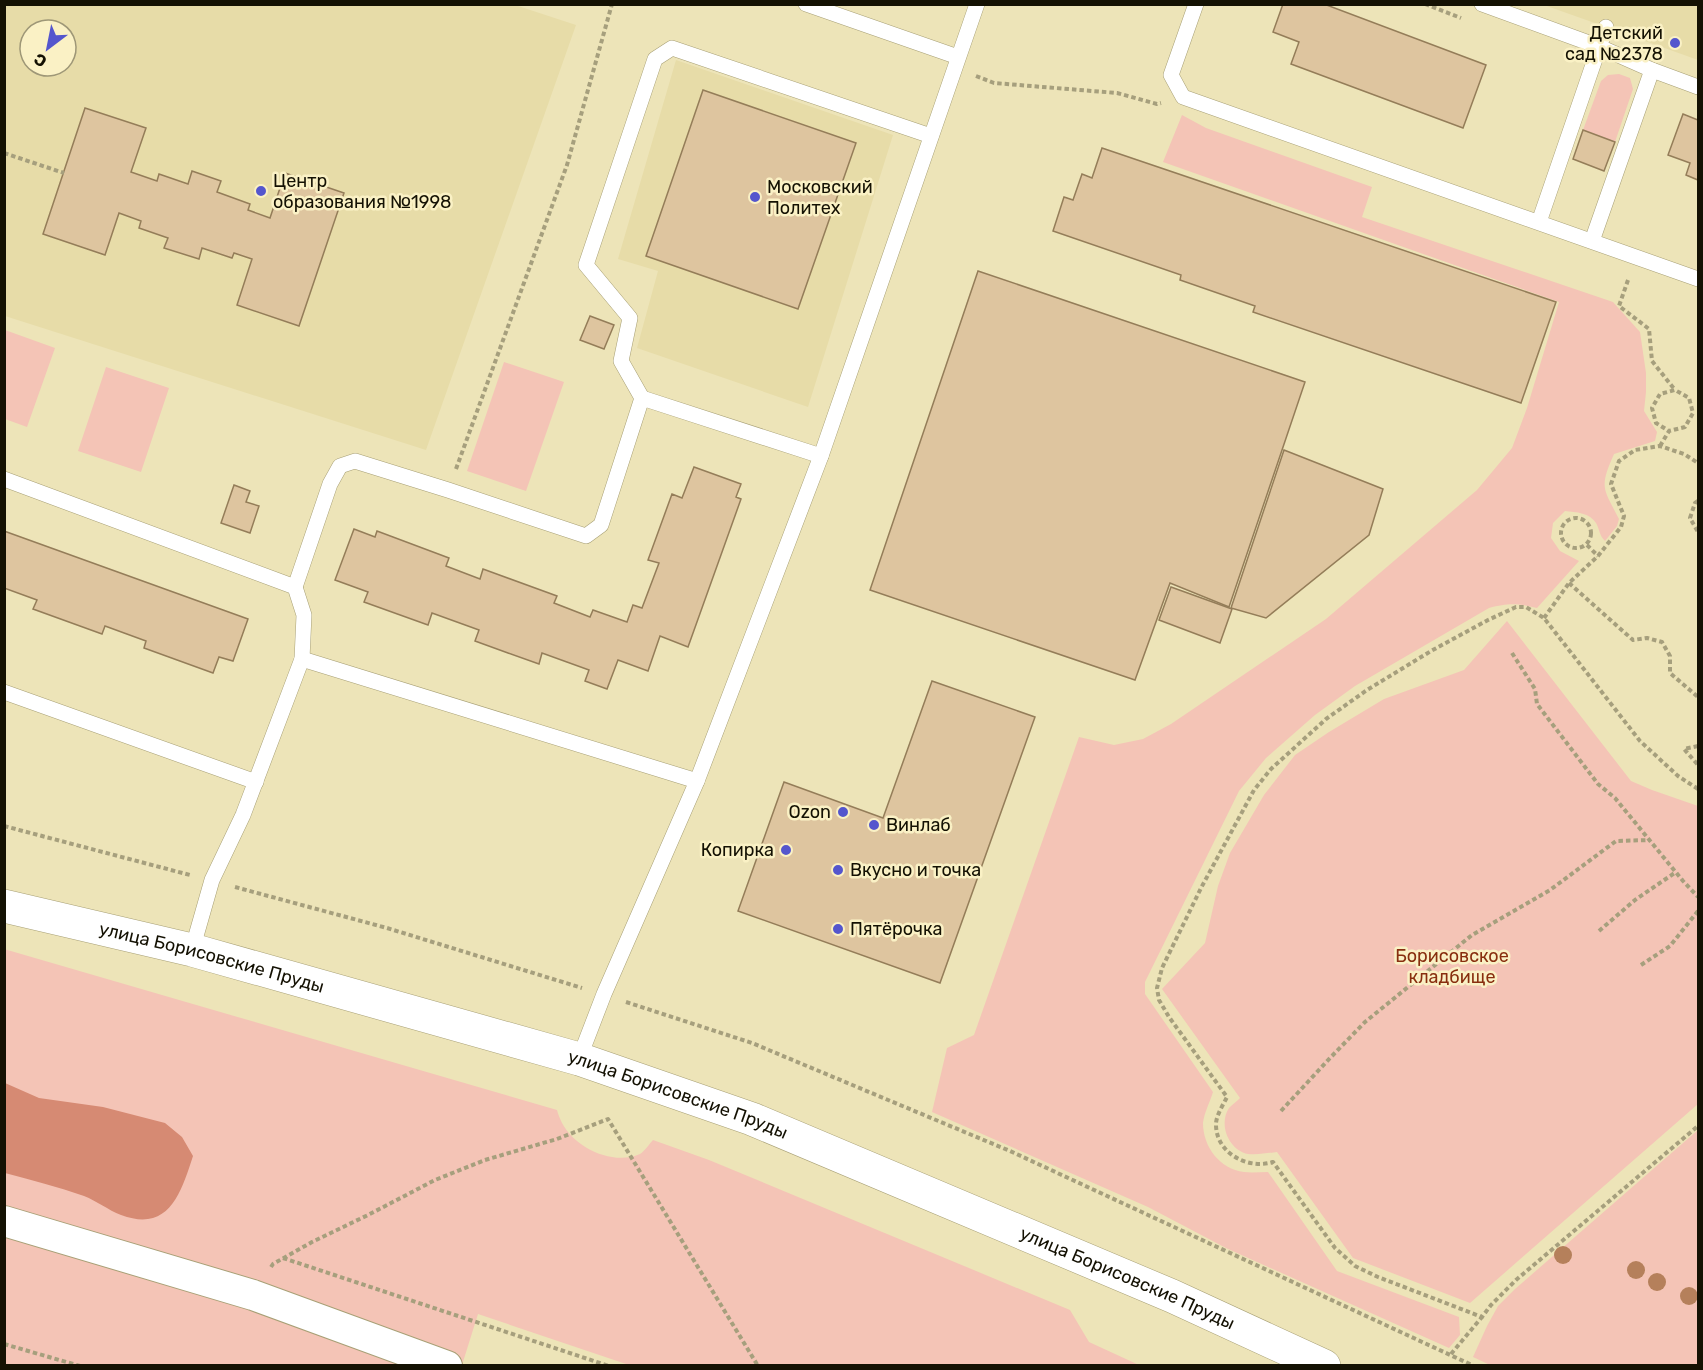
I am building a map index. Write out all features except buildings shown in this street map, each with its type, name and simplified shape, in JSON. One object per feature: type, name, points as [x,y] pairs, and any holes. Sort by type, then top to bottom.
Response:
[{"type":"main road","name":"улица Борисовские Пруды","points":[[4,906],[192,950],[579,1059],[752,1119],[1172,1296],[1324,1365]]},
{"type":"street","points":[[4,1221],[253,1295],[447,1365]]},
{"type":"lane","points":[[806,4],[956,63]]},
{"type":"lane","points":[[579,1059],[604,994],[697,781],[821,456],[977,4]]},
{"type":"lane","points":[[1196,4],[1171,75],[1183,97],[1698,279]]},
{"type":"lane","points":[[1482,4],[1600,47],[1698,87]]},
{"type":"lane","points":[[1539,222],[1606,27]]},
{"type":"lane","points":[[821,456],[642,398],[621,361],[630,318],[586,265],[655,59],[672,48],[931,136]]},
{"type":"lane","points":[[1592,241],[1652,70]]},
{"type":"lane","points":[[192,950],[212,880],[243,815],[302,658],[304,615],[295,586],[330,484],[339,466],[354,460],[586,536],[601,525],[642,398]]},
{"type":"lane","points":[[4,479],[295,586]]},
{"type":"lane","points":[[302,658],[697,781]]},
{"type":"lane","points":[[4,692],[256,782]]},
{"type":"path","points":[[448,490],[567,165],[612,4]]},
{"type":"path","points":[[1425,4],[1469,21]]},
{"type":"path","points":[[956,63],[994,83],[1117,93],[1157,104],[1183,97]]},
{"type":"path","points":[[4,153],[64,173]]},
{"type":"path","points":[[1619,306],[1649,329],[1652,361],[1675,390],[1689,398],[1694,413],[1685,427],[1669,431],[1660,446]]},
{"type":"path","points":[[1669,431],[1656,423],[1652,408],[1660,394],[1675,390]]},
{"type":"path","points":[[1544,618],[1569,583],[1598,556],[1621,527],[1624,516],[1611,484],[1619,461],[1635,450],[1660,446],[1684,453],[1698,463]]},
{"type":"path","points":[[1698,501],[1695,503],[1690,518],[1698,532]]},
{"type":"path","points":[[1577,518],[1587,523],[1592,534],[1587,545],[1575,549],[1565,544],[1561,533],[1566,522],[1577,518]]},
{"type":"path","points":[[1587,545],[1598,556]]},
{"type":"path","points":[[1569,583],[1633,640],[1647,638],[1662,642],[1670,656],[1670,673],[1698,697]]},
{"type":"path","points":[[1482,1317],[1355,1266],[1335,1248],[1273,1162],[1261,1164],[1245,1162],[1225,1148],[1216,1122],[1227,1097],[1168,1017],[1159,1000],[1157,988],[1162,968],[1201,888],[1249,799],[1262,779],[1291,749],[1326,719],[1367,690],[1431,651],[1516,607],[1526,607],[1544,618],[1640,741],[1678,776],[1698,789]]},
{"type":"path","points":[[1512,653],[1535,689],[1537,704],[1598,784],[1615,798],[1698,897]]},
{"type":"path","points":[[1698,746],[1684,749],[1698,765]]},
{"type":"path","points":[[4,826],[387,928],[604,994],[752,1043],[1010,1151],[1474,1365]]},
{"type":"path","points":[[1281,1111],[1365,1022],[1472,935],[1550,890],[1616,841],[1650,840]]},
{"type":"path","points":[[1599,931],[1635,900],[1676,872]]},
{"type":"path","points":[[1641,965],[1670,946],[1698,911]]},
{"type":"path","points":[[253,1295],[273,1264],[435,1180],[485,1160],[557,1139],[608,1119],[758,1365]]},
{"type":"path","points":[[1451,1354],[1491,1305],[1516,1280],[1698,1126]]},
{"type":"path","points":[[283,1258],[609,1365]]},
{"type":"path","points":[[4,1344],[80,1365]]},
{"type":"shaded area","name":"Центр образования №1998","points":[[512,4],[576,25],[426,450],[5,316],[5,5]]},
{"type":"shaded area","name":"Детский сад №2378","points":[[1544,5],[1698,5],[1698,60],[1606,27]]},
{"type":"shaded area","name":"Московский Политех","points":[[676,60],[893,135],[808,407],[637,348],[658,271],[618,259]]},
{"type":"shaded area","points":[[5,1083],[39,1098],[103,1107],[165,1123],[182,1137],[193,1156],[178,1196],[162,1214],[151,1219],[137,1219],[116,1213],[84,1196],[5,1173]]},
{"type":"green space","points":[[1619,74],[1630,78],[1633,89],[1615,142],[1583,130],[1601,81],[1608,75]]},
{"type":"green space","points":[[1182,115],[1206,128],[1372,187],[1362,217],[1613,302],[1640,332],[1646,373],[1644,411],[1657,432],[1655,441],[1614,454],[1606,474],[1605,488],[1619,519],[1617,526],[1605,541],[1596,523],[1590,517],[1565,511],[1553,523],[1551,538],[1560,551],[1579,561],[1537,608],[1513,604],[1489,608],[1355,686],[1315,715],[1266,758],[1239,791],[1145,982],[1145,994],[1213,1092],[1203,1123],[1206,1140],[1214,1155],[1220,1162],[1235,1170],[1268,1172],[1337,1271],[1459,1317],[1460,1335],[1449,1348],[1226,1248],[1148,1207],[932,1112],[947,1048],[974,1035],[1079,737],[1114,745],[1143,739],[1171,724],[1326,619],[1477,490],[1512,448],[1527,408],[1559,302],[1163,162]]},
{"type":"green space","points":[[5,330],[55,348],[27,427],[5,419]]},
{"type":"green space","points":[[504,362],[564,382],[526,491],[467,471]]},
{"type":"green space","points":[[106,367],[169,388],[141,472],[78,451]]},
{"type":"green space","name":"Борисовское кладбище","points":[[1507,621],[1631,781],[1698,806],[1698,1104],[1470,1303],[1353,1258],[1277,1152],[1248,1154],[1235,1148],[1227,1136],[1225,1122],[1229,1108],[1240,1098],[1162,989],[1205,943],[1218,886],[1230,853],[1264,795],[1295,755],[1384,699],[1464,670]]},
{"type":"green space","points":[[4,949],[557,1110],[562,1123],[576,1140],[585,1147],[607,1156],[618,1158],[640,1154],[653,1140],[709,1160],[1070,1310],[1089,1342],[1139,1365],[629,1365],[478,1314],[462,1365],[5,1365]]},
{"type":"green space","points":[[1698,1130],[1698,1365],[1492,1366],[1473,1357],[1498,1306]]},
{"type":"place","name":"Детский сад №2378","points":[[1675,43]]},
{"type":"place","name":"Центр образования №1998","points":[[261,191]]},
{"type":"place","name":"Московский Политех","points":[[755,197]]},
{"type":"place","name":"Ozon","points":[[843,812]]},
{"type":"place","name":"Винлаб","points":[[874,825]]},
{"type":"place","name":"Копирка","points":[[786,850]]},
{"type":"place","name":"Вкусно и точка","points":[[838,870]]},
{"type":"place","name":"Пятёрочка","points":[[838,929]]}]
